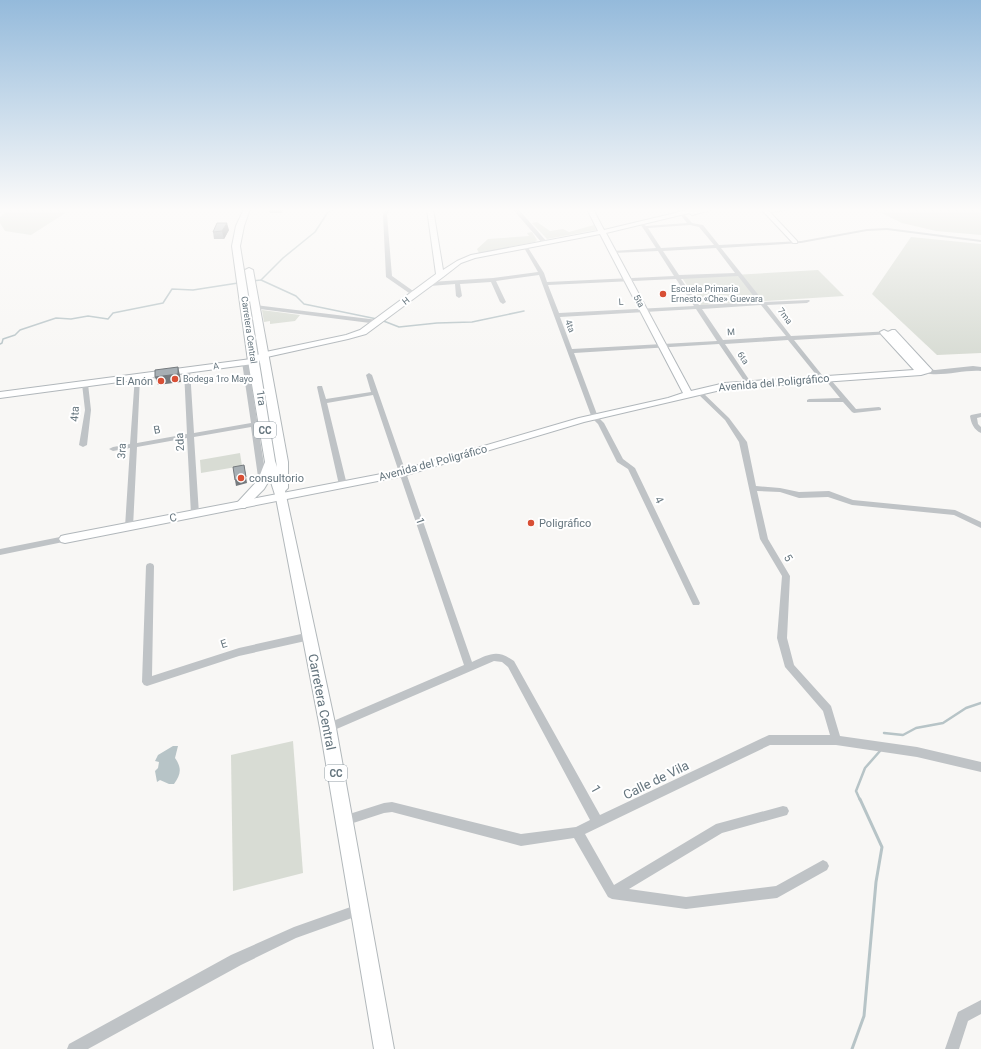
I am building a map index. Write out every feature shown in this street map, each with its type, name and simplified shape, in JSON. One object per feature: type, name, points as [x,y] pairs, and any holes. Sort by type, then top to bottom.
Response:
[{"type":"main road","name":"Carretera Central","points":[[240,258],[255,307],[283,462],[282,498]]},
{"type":"main road","name":"Carretera Central","points":[[246,259],[249,361],[270,461],[282,498],[310,636],[328,728],[384,1049]]},
{"type":"main road","points":[[241,506],[263,484],[268,473],[270,461]]},
{"type":"street","points":[[388,258],[389,277],[414,294]]},
{"type":"street","points":[[437,258],[440,275]]},
{"type":"street","name":"H","points":[[249,361],[264,355],[352,336],[364,332],[440,275],[459,262],[468,258]]},
{"type":"street","name":"4ta","points":[[532,258],[546,284],[594,416]]},
{"type":"street","name":"5ta","points":[[616,258],[687,392]]},
{"type":"street","name":"6ta","points":[[665,258],[748,382]]},
{"type":"street","name":"7ma","points":[[727,258],[790,338],[854,411],[879,409]]},
{"type":"street","points":[[430,284],[493,280],[541,273]]},
{"type":"street","points":[[546,284],[739,274]]},
{"type":"street","points":[[493,280],[502,302]]},
{"type":"street","points":[[457,282],[459,296]]},
{"type":"street","name":"L","points":[[557,315],[807,300]]},
{"type":"street","points":[[255,307],[380,320]]},
{"type":"street","points":[[888,332],[922,371],[940,372],[963,368],[981,370]]},
{"type":"street","name":"M","points":[[570,351],[888,332]]},
{"type":"street","name":"A","points":[[0,396],[249,361]]},
{"type":"street","name":"1ra","points":[[249,361],[253,425],[263,484]]},
{"type":"street","name":"2da","points":[[187,370],[195,514]]},
{"type":"street","name":"Avenida del Poligráfico","points":[[282,498],[403,473],[594,416],[671,400],[687,392],[723,382],[748,382],[922,371]]},
{"type":"street","name":"1","points":[[369,375],[469,667],[493,657],[504,659],[511,664],[598,823]]},
{"type":"street","name":"3ra","points":[[129,527],[137,377]]},
{"type":"street","name":"Avenida del Poligráfico","points":[[687,392],[699,392],[748,382]]},
{"type":"street","name":"4ta","points":[[83,445],[88,410],[85,384]]},
{"type":"street","points":[[320,387],[343,485]]},
{"type":"street","name":"5","points":[[699,392],[727,419],[743,442],[764,539],[786,576],[782,638],[790,667],[827,709],[836,740]]},
{"type":"street","points":[[323,402],[375,393]]},
{"type":"street","points":[[808,401],[844,400]]},
{"type":"street","points":[[981,415],[973,416],[975,424],[981,431]]},
{"type":"street","name":"4","points":[[594,416],[602,423],[620,460],[631,468],[696,603]]},
{"type":"street","name":"B","points":[[112,449],[253,425]]},
{"type":"street","points":[[753,488],[780,490],[799,495],[829,494],[852,502],[955,513],[969,521],[981,525]]},
{"type":"street","name":"C","points":[[64,539],[282,498]]},
{"type":"street","points":[[0,552],[64,539]]},
{"type":"street","name":"E","points":[[150,566],[147,682],[239,652],[310,636]]},
{"type":"street","points":[[328,728],[469,667]]},
{"type":"street","name":"Calle de Vila","points":[[344,821],[384,808],[392,807],[521,840],[577,832],[769,740],[836,740],[917,752],[981,767]]},
{"type":"street","points":[[612,893],[720,828],[783,810]]},
{"type":"street","points":[[577,832],[612,893]]},
{"type":"street","points":[[612,893],[686,903],[777,892],[823,866]]},
{"type":"street","points":[[74,1049],[236,960],[294,933],[359,910]]},
{"type":"street","points":[[952,1049],[963,1016],[981,1007]]},
{"type":"shaded area","points":[[897,258],[981,258],[981,353],[937,355],[872,294]]},
{"type":"shaded area","points":[[818,270],[844,296],[701,305],[682,278]]},
{"type":"shaded area","points":[[262,310],[300,315],[295,321],[270,324],[270,321],[264,322]]},
{"type":"shaded area","points":[[240,453],[242,466],[201,473],[200,460]]},
{"type":"shaded area","points":[[293,741],[303,873],[233,891],[231,755]]},
{"type":"shaded area","points":[[173,746],[178,746],[175,758],[180,768],[178,777],[174,784],[169,784],[160,780],[157,782],[155,771],[158,768],[159,762],[155,761],[158,755]]},
{"type":"building","points":[[178,367],[178,374],[155,377],[155,370]]},
{"type":"building","points":[[244,465],[246,477],[235,480],[233,467]]},
{"type":"waterway","points":[[261,280],[283,258]]},
{"type":"waterway","points":[[252,281],[261,280]]},
{"type":"waterway","points":[[261,280],[296,296],[304,304],[377,319]]},
{"type":"waterway","points":[[0,344],[2,343],[3,339],[15,335],[20,330],[56,318],[71,319],[88,316],[108,319],[113,313],[163,303],[172,289],[193,290],[238,283]]},
{"type":"waterway","points":[[381,320],[399,327],[437,323],[472,322],[524,311]]},
{"type":"waterway","points":[[884,733],[903,735],[916,728],[943,723],[966,708],[981,703]]},
{"type":"waterway","points":[[860,800],[856,791],[865,768],[880,751]]},
{"type":"waterway","points":[[852,1049],[864,1016],[876,882],[882,847],[860,799]]},
{"type":"place","name":"Escuela Primaria Ernesto «Che» Guevara","points":[[663,294]]},
{"type":"place","name":"Bodega 1ro Mayo","points":[[175,379]]},
{"type":"place","name":"El Anón","points":[[161,381]]},
{"type":"place","name":"consultorio","points":[[241,478]]},
{"type":"place","name":"Poligráfico","points":[[531,523]]}]
